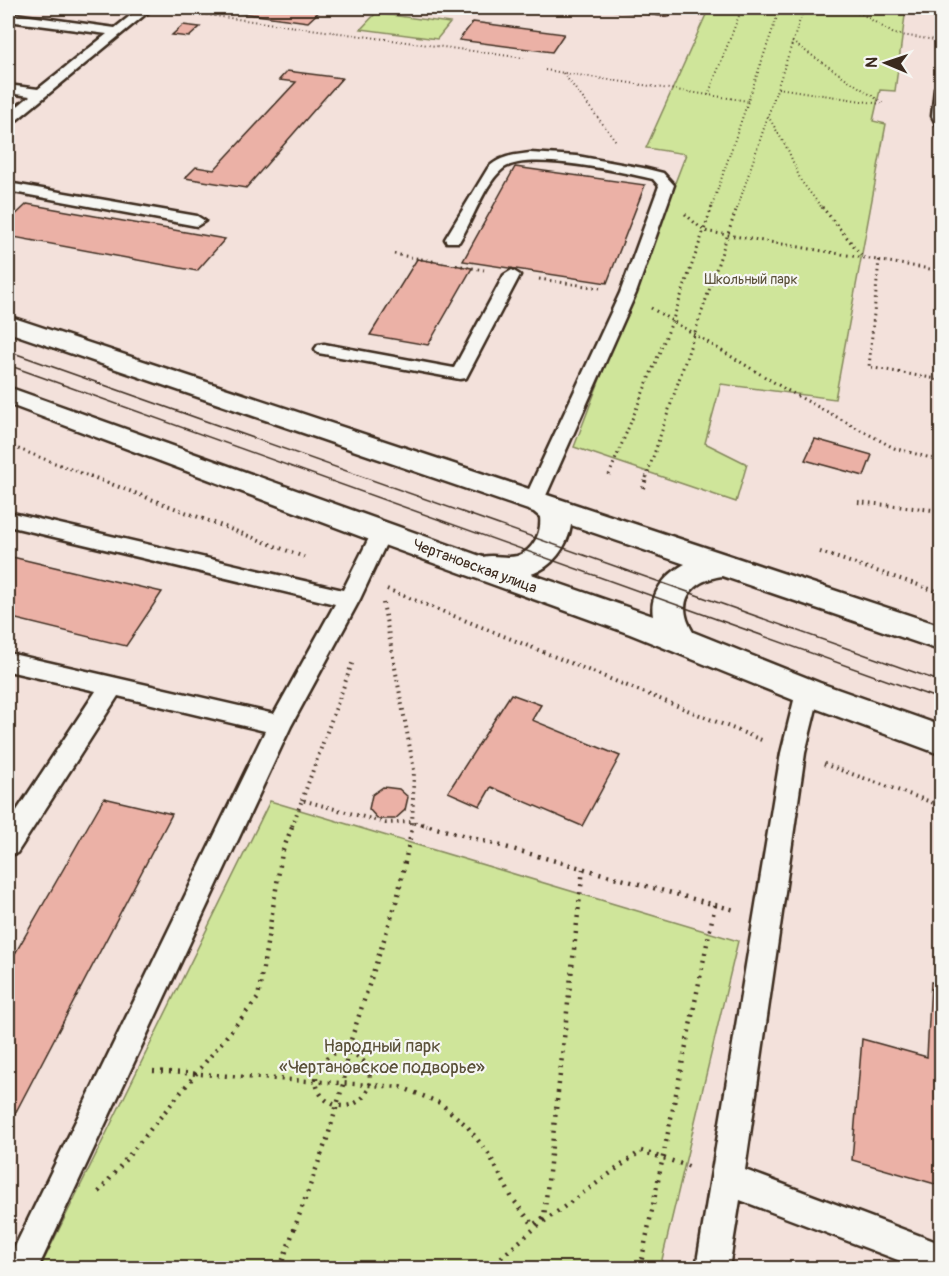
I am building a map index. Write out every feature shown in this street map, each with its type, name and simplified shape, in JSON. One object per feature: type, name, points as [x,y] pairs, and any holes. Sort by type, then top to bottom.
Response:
[{"type":"main road","points":[[8,324],[942,639]]},
{"type":"main road","name":"Чертановская улица","points":[[8,395],[681,640],[808,692],[942,741]]},
{"type":"main road","points":[[474,566],[505,568],[527,564],[541,555],[556,528],[555,515],[539,502]]},
{"type":"main road","points":[[681,640],[670,627],[667,614],[673,595],[685,577],[693,571],[708,566],[724,565]]},
{"type":"lane","points":[[8,120],[147,8]]},
{"type":"lane","points":[[8,17],[117,32]]},
{"type":"lane","points":[[942,88],[939,116],[942,123]]},
{"type":"lane","points":[[8,89],[40,93]]},
{"type":"lane","points":[[453,239],[500,164],[524,159],[580,161],[658,176],[667,185],[628,293],[539,502]]},
{"type":"lane","points":[[8,187],[197,220]]},
{"type":"lane","points":[[324,349],[460,374],[512,275]]},
{"type":"lane","points":[[8,519],[349,599]]},
{"type":"lane","points":[[21,1269],[280,725],[349,599],[381,532]]},
{"type":"lane","points":[[8,662],[111,688],[280,725]]},
{"type":"lane","points":[[8,844],[111,688]]},
{"type":"lane","points":[[713,1269],[793,753],[808,692]]},
{"type":"lane","points":[[728,1179],[942,1261]]},
{"type":"path","points":[[708,95],[742,8]]},
{"type":"path","points":[[609,475],[672,322],[780,8]]},
{"type":"path","points":[[643,488],[804,8]]},
{"type":"path","points":[[830,8],[862,14],[894,34],[942,41]]},
{"type":"path","points":[[164,9],[524,58]]},
{"type":"path","points":[[778,88],[884,104],[792,42]]},
{"type":"path","points":[[544,70],[748,101]]},
{"type":"path","points":[[563,73],[640,172]]},
{"type":"path","points":[[768,116],[788,150],[801,181],[864,257]]},
{"type":"path","points":[[665,194],[704,231],[942,271]]},
{"type":"path","points":[[879,260],[868,367],[942,380]]},
{"type":"path","points":[[628,293],[785,389],[894,448],[942,461]]},
{"type":"path","points":[[8,445],[304,557]]},
{"type":"path","points":[[858,502],[942,511]]},
{"type":"path","points":[[820,552],[942,593]]},
{"type":"path","points":[[280,1269],[328,1136],[344,1081],[347,1052],[397,900],[413,822],[414,770],[380,587],[793,753],[942,807]]},
{"type":"path","points":[[94,1197],[258,998],[282,853],[356,654]]},
{"type":"path","points":[[302,800],[386,823],[413,822],[715,905],[640,1269]]},
{"type":"path","points":[[116,1068],[344,1081],[400,1087],[440,1103],[467,1126],[490,1156],[512,1198],[533,1225],[544,1217],[583,869]]},
{"type":"path","points":[[347,1052],[355,1054],[368,1066],[370,1084],[360,1099],[344,1106],[335,1106],[320,1096],[315,1080],[322,1063],[338,1053],[347,1052]]},
{"type":"path","points":[[489,1269],[535,1228],[641,1151],[728,1179]]},
{"type":"green space","name":"Школьный парк","points":[[709,8],[906,8],[895,91],[880,90],[873,121],[886,124],[835,399],[721,384],[705,443],[747,464],[736,502],[574,447],[686,154],[646,148]]},
{"type":"green space","points":[[376,13],[450,23],[437,39],[361,29]]},
{"type":"green space","name":"Народный парк «Чертановское подворье»","points":[[270,801],[738,941],[660,1268],[40,1268]]},
{"type":"building","points":[[230,8],[323,8],[308,22],[226,11]]},
{"type":"building","points":[[594,8],[674,8],[669,17]]},
{"type":"building","points":[[473,22],[564,34],[552,52],[459,40]]},
{"type":"building","points":[[183,25],[200,27],[189,37],[172,35]]},
{"type":"building","points":[[287,71],[342,78],[246,188],[185,178],[196,167],[214,170],[296,82],[279,80]]},
{"type":"building","points":[[515,167],[645,185],[607,283],[463,261]]},
{"type":"building","points":[[27,204],[225,239],[197,271],[8,236],[8,222]]},
{"type":"building","points":[[417,259],[472,268],[428,345],[370,335]]},
{"type":"building","points":[[815,439],[872,455],[864,476],[805,460]]},
{"type":"building","points":[[8,556],[162,592],[126,646],[8,617]]},
{"type":"building","points":[[511,694],[541,705],[532,720],[620,756],[582,826],[491,787],[480,806],[448,792]]},
{"type":"building","points":[[383,787],[399,789],[408,797],[405,810],[395,819],[378,819],[369,809],[372,795]]},
{"type":"building","points":[[104,798],[172,814],[8,1127],[8,966]]},
{"type":"building","points":[[931,982],[942,984],[942,1186],[852,1160],[862,1039],[927,1057]]},
{"type":"tram line","points":[[8,351],[942,682]]},
{"type":"tram line","points":[[8,365],[942,700]]}]
